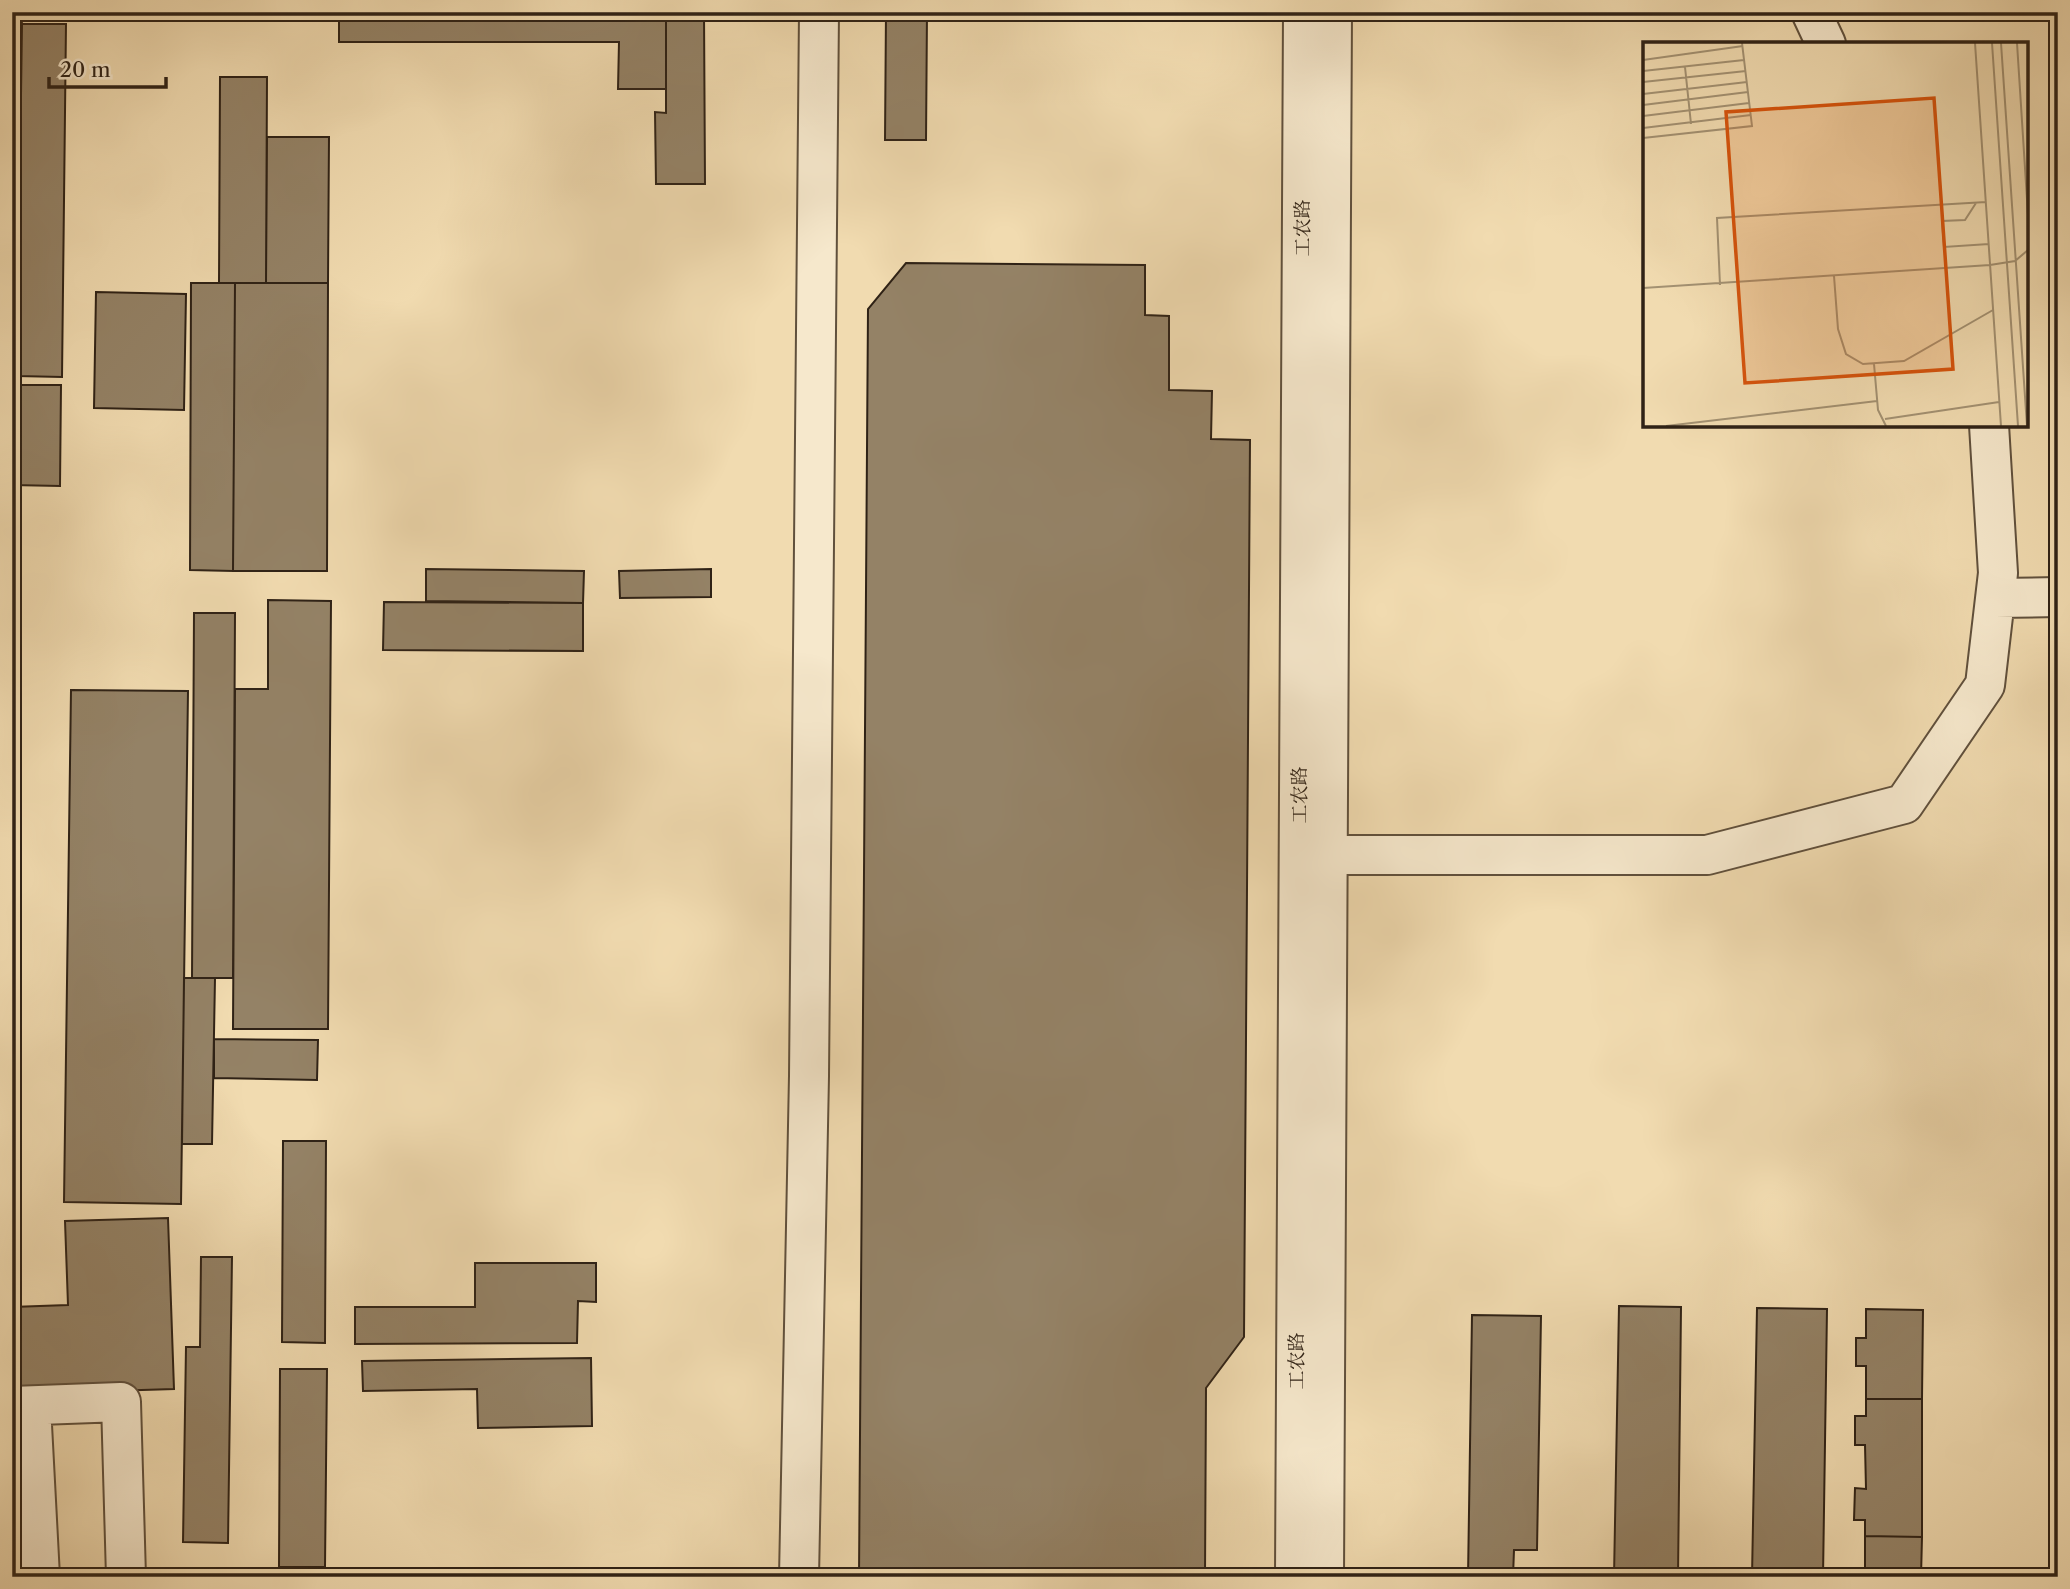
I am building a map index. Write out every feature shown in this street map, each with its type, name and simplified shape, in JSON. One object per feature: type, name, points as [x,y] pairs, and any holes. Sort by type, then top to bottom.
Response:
[{"type":"street","points":[[799,1577],[809,1076],[819,12]]},
{"type":"street","name":"工农路","points":[[1303,12],[1324,1577]]},
{"type":"street","name":"工农路","points":[[1295,1577],[1332,12]]},
{"type":"street","points":[[1811,12],[1825,42]]},
{"type":"street","points":[[1313,855],[1707,855],[1904,804],[1985,685],[1998,573],[1989,427]]},
{"type":"street","points":[[1995,598],[2058,597]]},
{"type":"street","points":[[40,1577],[22,1406],[121,1402],[126,1577]]},
{"type":"building","points":[[339,12],[666,12],[666,89],[618,89],[619,42],[339,42]]},
{"type":"building","points":[[666,12],[704,12],[705,184],[656,184],[655,112],[666,113]]},
{"type":"building","points":[[886,12],[927,12],[926,140],[885,140]]},
{"type":"building","points":[[12,13],[22,13],[17,376],[12,376]]},
{"type":"building","points":[[22,24],[66,24],[62,377],[17,376]]},
{"type":"building","points":[[220,77],[267,77],[266,283],[219,283]]},
{"type":"building","points":[[267,137],[329,137],[328,283],[266,283]]},
{"type":"building","points":[[906,263],[1145,265],[1145,315],[1169,316],[1169,390],[1212,391],[1211,439],[1250,440],[1244,1337],[1206,1388],[1205,1577],[859,1577],[868,309]]},
{"type":"building","points":[[191,283],[235,283],[233,571],[190,570]]},
{"type":"building","points":[[235,283],[328,283],[327,571],[233,571]]},
{"type":"building","points":[[96,292],[186,294],[184,410],[94,408]]},
{"type":"building","points":[[12,385],[61,385],[60,486],[12,485]]},
{"type":"building","points":[[426,569],[584,571],[583,603],[426,601]]},
{"type":"building","points":[[711,569],[711,597],[620,598],[619,571]]},
{"type":"building","points":[[268,600],[331,601],[328,1029],[233,1029],[235,689],[268,689]]},
{"type":"building","points":[[384,602],[583,603],[583,651],[383,650]]},
{"type":"building","points":[[194,613],[235,613],[233,978],[192,978]]},
{"type":"building","points":[[71,690],[188,691],[181,1204],[64,1202]]},
{"type":"building","points":[[184,978],[215,978],[212,1144],[182,1144]]},
{"type":"building","points":[[214,1039],[318,1040],[317,1080],[214,1078]]},
{"type":"building","points":[[283,1141],[326,1141],[325,1343],[282,1342]]},
{"type":"building","points":[[168,1218],[174,1389],[12,1394],[12,1307],[68,1305],[65,1221]]},
{"type":"building","points":[[201,1257],[232,1257],[228,1543],[183,1542],[186,1347],[200,1347]]},
{"type":"building","points":[[475,1263],[596,1263],[596,1302],[578,1301],[577,1343],[355,1344],[355,1307],[475,1307]]},
{"type":"building","points":[[1619,1306],[1681,1307],[1678,1577],[1614,1577]]},
{"type":"building","points":[[1757,1308],[1827,1309],[1823,1577],[1752,1577]]},
{"type":"building","points":[[1866,1309],[1923,1310],[1922,1399],[1866,1399],[1866,1366],[1856,1366],[1856,1338],[1866,1338]]},
{"type":"building","points":[[1472,1315],[1541,1316],[1537,1550],[1514,1550],[1513,1577],[1468,1577]]},
{"type":"building","points":[[591,1358],[592,1426],[478,1428],[477,1389],[363,1391],[362,1361]]},
{"type":"building","points":[[280,1369],[327,1369],[325,1567],[279,1567]]},
{"type":"building","points":[[2057,1374],[2058,1577],[2055,1577]]},
{"type":"building","points":[[1866,1399],[1922,1399],[1922,1537],[1865,1536],[1865,1520],[1854,1520],[1855,1488],[1866,1489],[1865,1445],[1855,1445],[1855,1416],[1866,1416]]},
{"type":"building","points":[[1865,1536],[1922,1537],[1921,1577],[1865,1577]]}]
